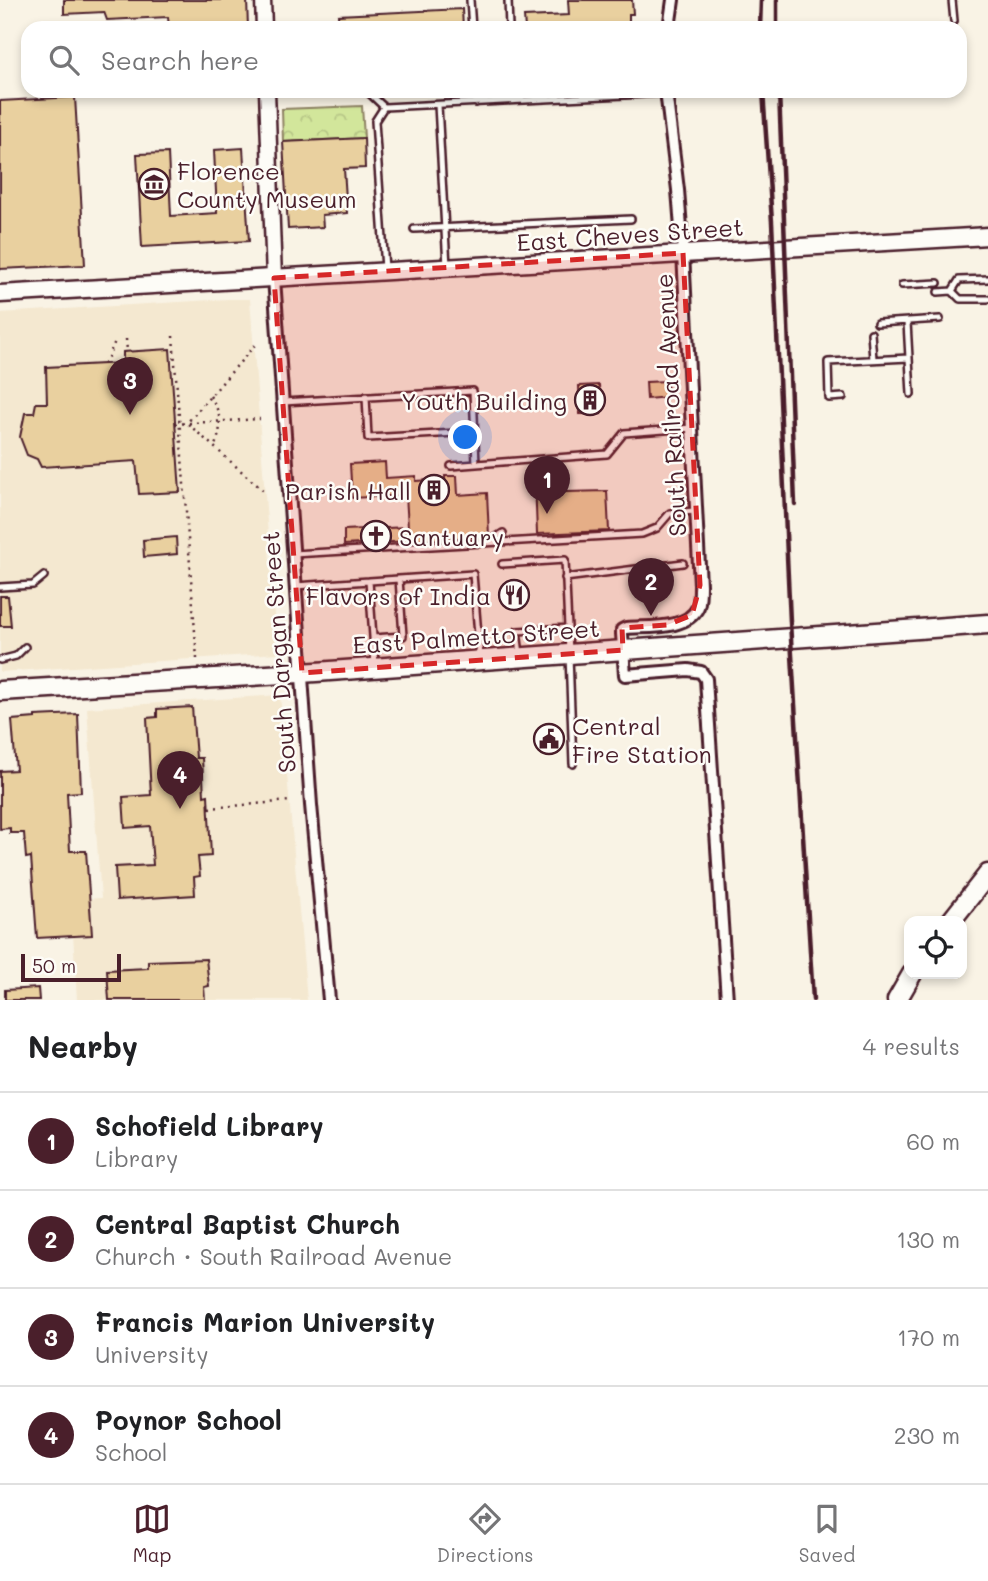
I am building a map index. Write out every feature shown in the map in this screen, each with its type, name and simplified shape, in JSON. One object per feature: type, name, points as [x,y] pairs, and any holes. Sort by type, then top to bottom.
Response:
[{"type":"highway","name":"East Palmetto Street","points":[[0,691],[302,673],[988,624]]},
{"type":"highway","points":[[955,916],[988,874]]},
{"type":"highway","points":[[897,1000],[909,979]]},
{"type":"main road","name":"East Cheves Street","points":[[0,294],[988,236]]},
{"type":"street","points":[[263,0],[264,21]]},
{"type":"street","points":[[670,21],[673,0]]},
{"type":"street","name":"South Dargan Street","points":[[267,98],[274,278],[295,586],[329,1000]]},
{"type":"street","name":"South Railroad Avenue","points":[[623,650],[622,630],[626,628],[687,620],[697,610],[701,585],[683,253],[667,98]]},
{"type":"street","points":[[623,650],[625,675],[688,670],[701,672],[706,679],[727,1000]]},
{"type":"lane","points":[[470,0],[472,21]]},
{"type":"lane","points":[[508,0],[509,21]]},
{"type":"lane","points":[[952,0],[954,21]]},
{"type":"lane","points":[[374,98],[384,107],[563,98]]},
{"type":"lane","points":[[476,98],[476,103]]},
{"type":"lane","points":[[438,105],[447,268]]},
{"type":"lane","points":[[384,107],[375,121],[385,271]]},
{"type":"lane","points":[[414,229],[631,219]]},
{"type":"lane","points":[[952,291],[959,280],[988,279]]},
{"type":"lane","points":[[902,285],[938,283]]},
{"type":"lane","points":[[938,292],[952,291],[960,299],[988,299]]},
{"type":"lane","points":[[877,323],[940,319]]},
{"type":"lane","points":[[907,322],[911,394]]},
{"type":"lane","points":[[871,333],[873,359]]},
{"type":"lane","points":[[843,397],[829,398],[828,362],[909,358]]},
{"type":"lane","points":[[283,402],[473,391],[476,464]]},
{"type":"lane","points":[[366,396],[368,438],[474,432]]},
{"type":"lane","points":[[451,466],[607,454],[624,433],[692,428]]},
{"type":"lane","points":[[293,554],[642,534],[657,528],[670,513],[696,511]]},
{"type":"lane","points":[[489,542],[503,533]]},
{"type":"lane","points":[[518,533],[526,540]]},
{"type":"lane","points":[[502,564],[565,560],[573,764]]},
{"type":"lane","points":[[565,578],[683,563]]},
{"type":"lane","points":[[295,586],[473,574],[480,660]]},
{"type":"lane","points":[[0,587],[33,585],[44,576]]},
{"type":"lane","points":[[373,638],[403,636],[397,596],[399,579]]},
{"type":"lane","points":[[369,581],[375,622],[375,667]]},
{"type":"lane","points":[[520,657],[517,631],[568,628]]},
{"type":"lane","points":[[0,660],[16,656],[25,647]]},
{"type":"path","points":[[173,336],[177,424],[197,659]]},
{"type":"path","points":[[105,364],[116,339]]},
{"type":"path","points":[[127,339],[127,351]]},
{"type":"path","points":[[187,423],[255,345]]},
{"type":"path","points":[[210,396],[217,407],[220,421],[219,437],[214,447]]},
{"type":"path","points":[[177,424],[260,419]]},
{"type":"path","points":[[187,423],[265,492]]},
{"type":"path","points":[[209,808],[290,801]]},
{"type":"highlighted area","points":[[683,253],[700,585],[692,615],[667,625],[622,628],[623,650],[302,673],[274,278]]},
{"type":"shaded area","points":[[250,299],[277,653],[0,672],[0,313]]},
{"type":"shaded area","points":[[280,695],[307,1000],[77,1000],[71,900],[101,898],[87,708]]},
{"type":"green space","points":[[362,106],[364,138],[283,142],[282,109]]},
{"type":"building","points":[[64,0],[247,0],[248,21],[168,21],[168,17],[107,20],[104,12],[64,14]]},
{"type":"building","points":[[568,0],[632,0],[633,14],[629,14],[629,21],[524,21],[524,17],[569,15]]},
{"type":"building","points":[[462,9],[463,21],[338,21],[338,15]]},
{"type":"building","points":[[75,98],[85,265],[0,269],[0,101]]},
{"type":"building","points":[[364,138],[365,168],[344,169],[347,213],[322,215],[323,227],[288,229],[283,142]]},
{"type":"building","name":"Florence County Museum","points":[[243,148],[249,241],[142,247],[137,154],[168,153],[171,216],[217,213],[214,150]]},
{"type":"building","points":[[170,349],[180,492],[139,494],[136,461],[41,467],[37,459],[27,455],[20,437],[25,413],[34,413],[36,403],[47,403],[46,367],[123,363],[123,352]]},
{"type":"building","points":[[667,381],[668,397],[647,399],[646,382]]},
{"type":"building","name":"Youth Building","points":[[599,385],[601,414],[580,414],[579,386]]},
{"type":"building","points":[[385,462],[386,478],[416,476],[416,481],[457,476],[458,495],[487,493],[489,536],[344,545],[344,530],[408,527],[406,495],[352,498],[350,464]]},
{"type":"building","points":[[566,478],[566,492],[607,491],[609,531],[537,534],[535,479]]},
{"type":"building","points":[[176,537],[177,554],[144,557],[143,540]]},
{"type":"building","points":[[0,596],[8,596],[11,626],[0,626]]},
{"type":"building","points":[[192,707],[196,758],[202,758],[204,796],[208,795],[211,856],[198,857],[200,876],[194,877],[195,895],[117,900],[115,867],[153,865],[150,826],[125,828],[123,797],[151,795],[147,718],[157,717],[157,709]]},
{"type":"building","points":[[78,714],[81,792],[67,793],[70,851],[86,851],[92,935],[37,938],[31,857],[26,858],[24,833],[10,833],[10,828],[0,829],[0,771],[16,770],[12,720]]},
{"type":"building","points":[[206,959],[209,986],[204,987],[205,1000],[109,1000],[107,970],[148,968],[148,961]]},
{"type":"building","points":[[38,988],[39,1000],[5,1000],[5,990]]},
{"type":"railway","points":[[760,21],[761,0]]},
{"type":"railway","points":[[777,0],[777,21]]},
{"type":"railway","points":[[763,98],[772,222],[790,622],[813,1000]]},
{"type":"railway","points":[[779,98],[795,504]]},
{"type":"place","name":"Florence County Museum","points":[[154,184]]},
{"type":"place","name":"Youth Building","points":[[590,400]]},
{"type":"place","name":"Francis Marion University","points":[[130,415]]},
{"type":"place","name":"Parish Hall","points":[[434,490]]},
{"type":"place","name":"Schofield Library","points":[[547,514]]},
{"type":"place","name":"Santuary","points":[[376,536]]},
{"type":"place","name":"Flavors of India","points":[[514,595]]},
{"type":"place","name":"Central Baptist Church","points":[[651,616]]},
{"type":"place","name":"Central Fire Station","points":[[549,739]]},
{"type":"place","name":"Poynor School","points":[[180,809]]}]
